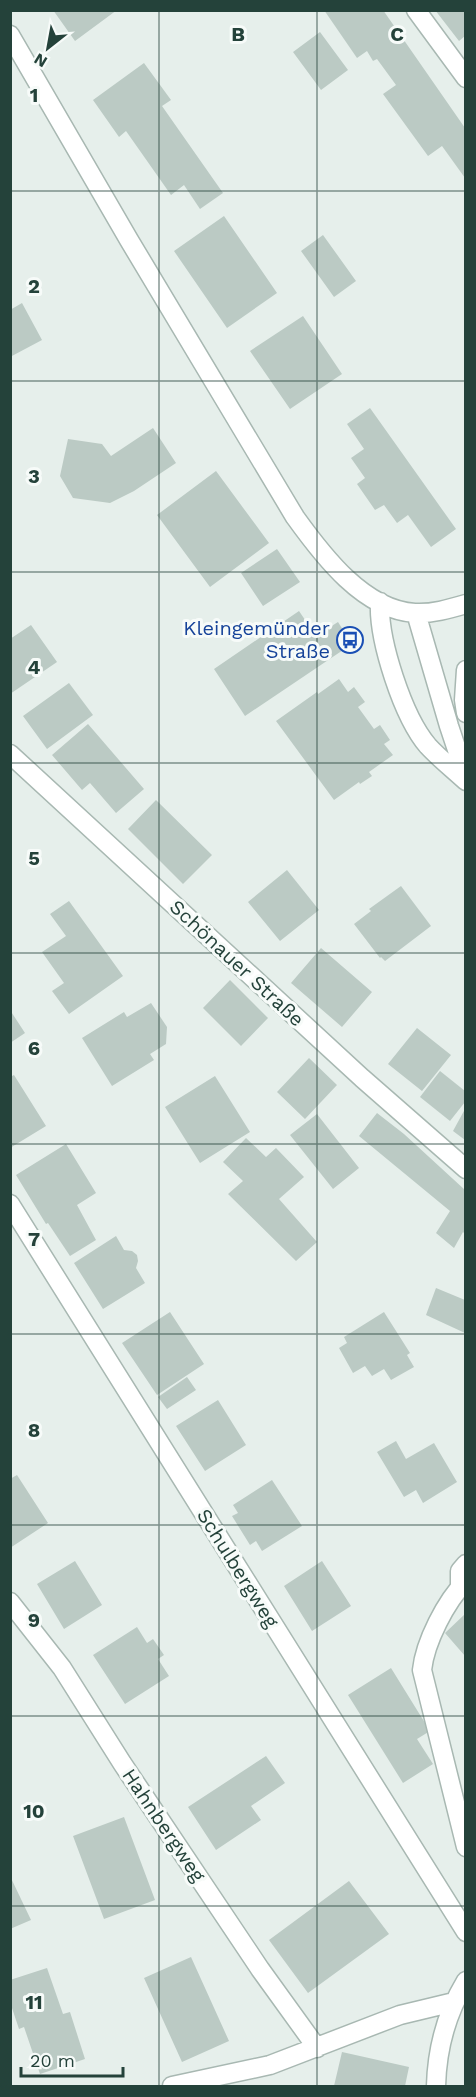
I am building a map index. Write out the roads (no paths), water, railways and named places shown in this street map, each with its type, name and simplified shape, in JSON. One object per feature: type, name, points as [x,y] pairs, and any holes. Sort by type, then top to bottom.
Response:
[{"type":"street","points":[[416,10],[465,78]]},
{"type":"street","points":[[10,35],[129,240],[296,517],[331,564],[358,588],[392,608],[416,613],[436,612],[465,604]]},
{"type":"street","points":[[380,602],[379,616],[385,653],[408,713],[427,745],[465,781]]},
{"type":"street","points":[[416,613],[449,726],[465,766]]},
{"type":"street","points":[[465,670],[465,713]]},
{"type":"street","name":"Schönauer Straße","points":[[10,754],[362,1078],[465,1169]]},
{"type":"street","name":"Schulbergweg","points":[[10,1204],[465,1932]]},
{"type":"street","points":[[465,1564],[460,1570],[463,1584],[443,1613],[432,1636],[422,1670],[465,1847]]},
{"type":"street","name":"Hahnbergweg","points":[[10,1602],[62,1668],[122,1763],[260,1969],[317,2048]]},
{"type":"street","points":[[436,2086],[439,2050],[454,2002],[465,1981]]},
{"type":"street","points":[[172,2086],[270,2065],[400,2015],[454,2002]]},
{"type":"place","name":"Kleingemünder Straße","points":[[350,640]]}]
